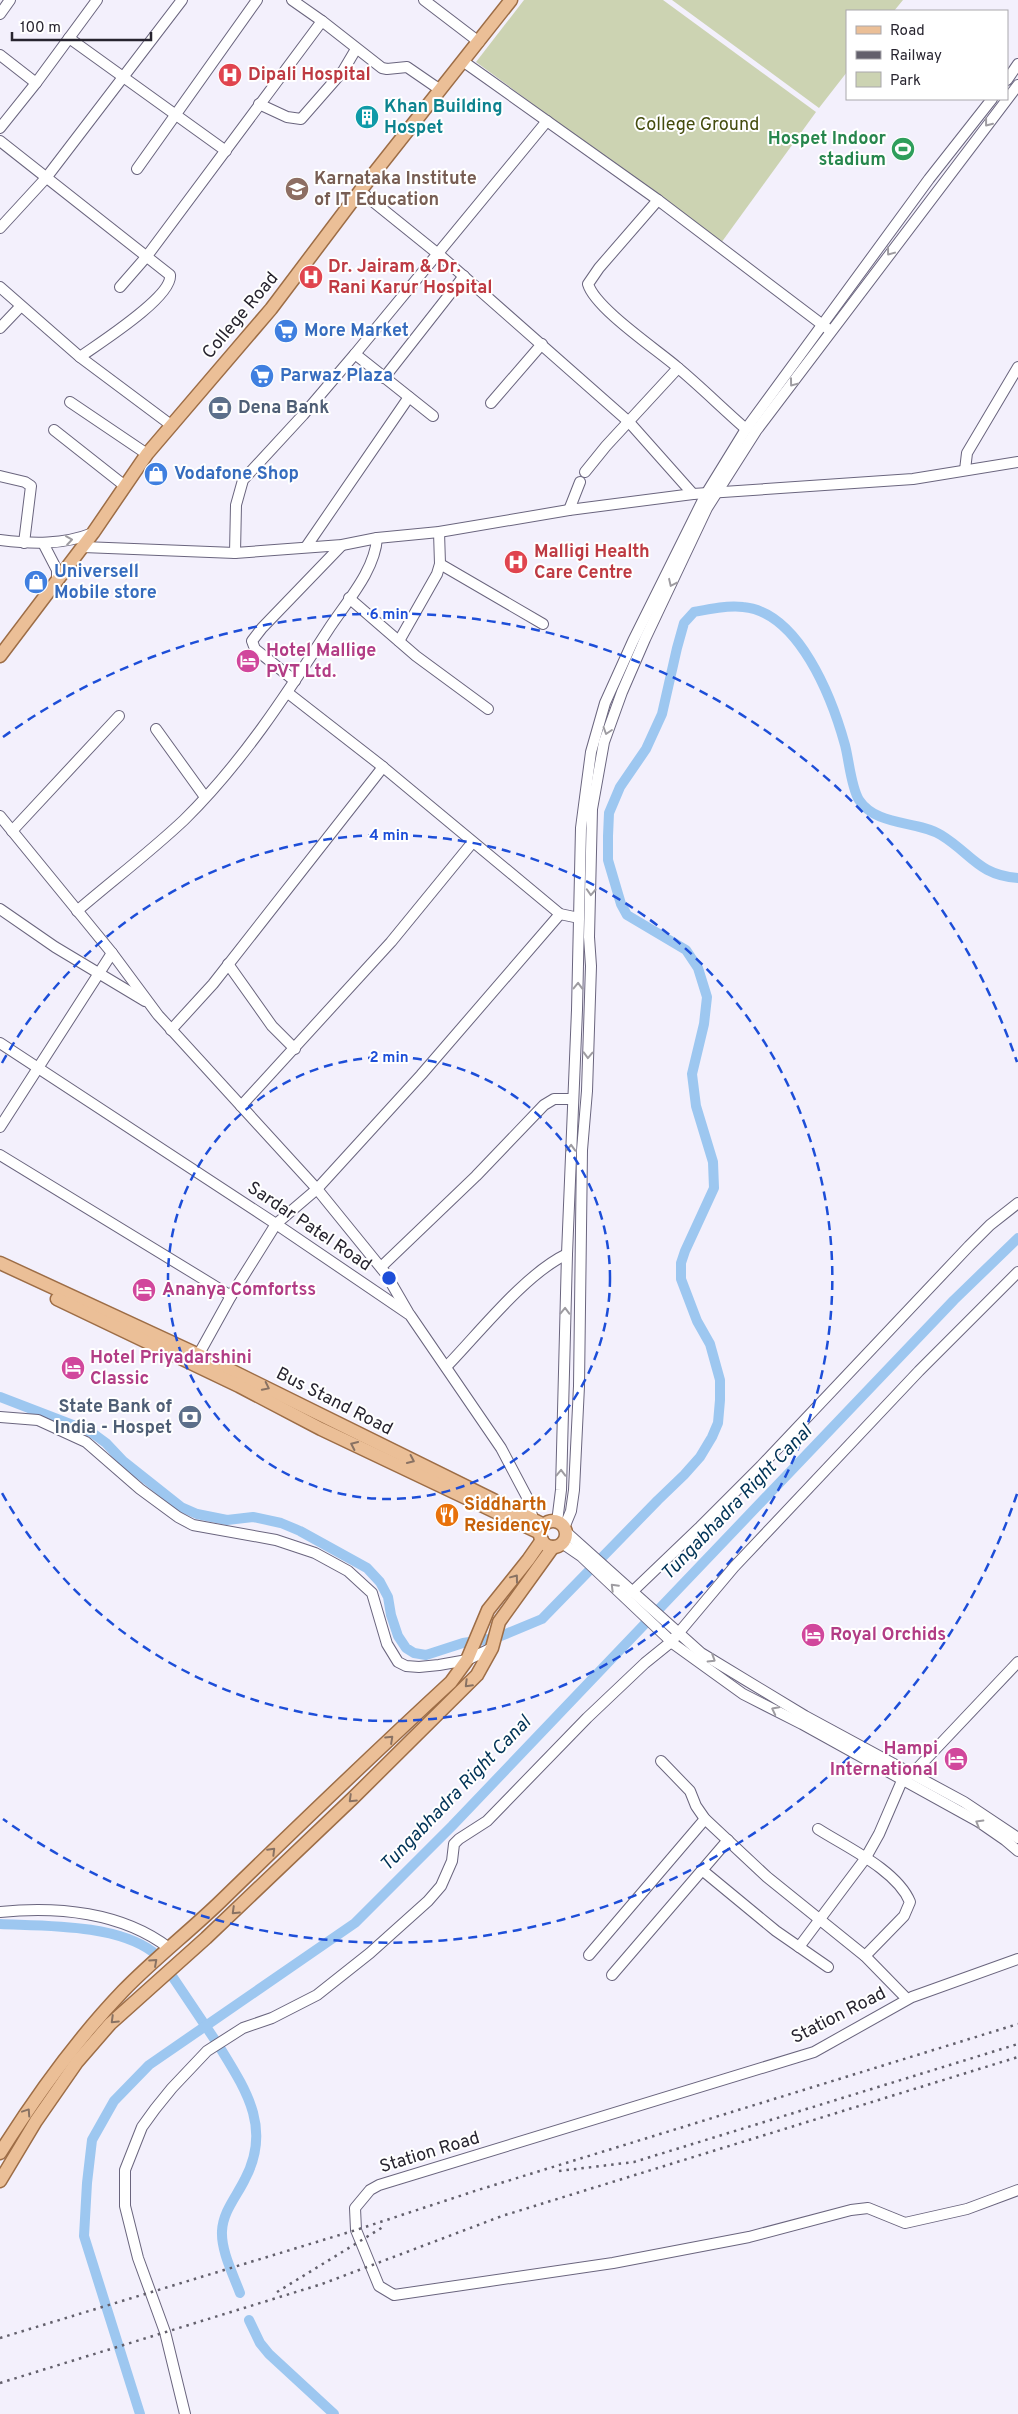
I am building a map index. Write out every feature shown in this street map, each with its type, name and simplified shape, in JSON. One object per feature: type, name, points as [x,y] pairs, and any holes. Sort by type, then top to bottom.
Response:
[{"type":"main road","name":"College Road","points":[[0,656],[93,533],[147,454],[271,309],[439,89],[464,62],[512,0]]},
{"type":"main road","name":"Bus Stand Road","points":[[0,1263],[196,1360],[321,1429],[540,1529],[546,1545],[561,1534]]},
{"type":"main road","name":"Bus Stand Road","points":[[0,1272],[196,1360]]},
{"type":"main road","points":[[0,2153],[34,2101],[90,2028],[124,1990],[219,1904],[328,1796],[451,1682],[469,1655],[485,1615],[528,1560],[540,1529],[561,1534],[499,1622],[492,1646],[477,1675],[353,1798],[206,1938],[110,2024],[77,2062],[41,2113],[0,2181]]},
{"type":"street","points":[[0,127],[36,83],[97,0]]},
{"type":"street","points":[[0,228],[46,178],[182,0]]},
{"type":"street","points":[[137,169],[257,0]]},
{"type":"street","points":[[292,0],[382,68],[408,67],[439,89]]},
{"type":"street","points":[[424,0],[479,42]]},
{"type":"street","points":[[120,286],[147,256],[322,21]]},
{"type":"street","points":[[69,38],[226,151]]},
{"type":"street","points":[[259,104],[287,117],[301,119],[343,71],[356,49]]},
{"type":"street","points":[[0,55],[36,83]]},
{"type":"street","points":[[464,62],[658,200],[827,328]]},
{"type":"street","points":[[1008,79],[1018,64]]},
{"type":"street","points":[[1008,98],[1018,85]]},
{"type":"street","points":[[561,1534],[571,1511],[574,1490],[579,1386],[582,1150],[589,1033],[592,809],[596,775],[604,742],[622,692],[707,508],[756,431],[929,179],[991,100]]},
{"type":"street","points":[[561,1534],[567,1254],[581,828],[585,786],[591,752],[605,704],[633,641],[706,494],[746,429],[1006,100]]},
{"type":"street","points":[[235,553],[236,505],[243,480],[303,415],[355,354],[547,121]]},
{"type":"street","points":[[0,141],[170,275],[171,279],[163,292],[148,307],[80,357]]},
{"type":"street","points":[[360,191],[464,276],[629,422],[693,494]]},
{"type":"street","points":[[658,200],[598,268],[588,284],[602,306],[678,368],[746,429]]},
{"type":"street","points":[[384,378],[464,276]]},
{"type":"street","points":[[0,288],[80,357],[171,425]]},
{"type":"street","points":[[0,328],[20,307]]},
{"type":"street","points":[[491,403],[542,344]]},
{"type":"street","points":[[355,354],[433,416]]},
{"type":"street","points":[[965,470],[967,453],[1018,367]]},
{"type":"street","points":[[569,510],[583,477],[678,368]]},
{"type":"street","points":[[306,547],[408,397]]},
{"type":"street","points":[[70,402],[147,454]]},
{"type":"street","points":[[54,430],[125,486]]},
{"type":"street","points":[[83,546],[235,553],[342,545],[378,538],[439,532],[569,510],[693,494],[913,479],[1018,462]]},
{"type":"street","points":[[0,476],[25,482],[31,486],[24,543]]},
{"type":"street","points":[[399,641],[435,580],[440,564],[439,532]]},
{"type":"street","points":[[0,540],[43,543],[74,540],[93,533]]},
{"type":"street","points":[[77,911],[184,820],[258,734],[288,693],[349,598],[376,553],[378,538]]},
{"type":"street","points":[[43,543],[57,570],[57,580]]},
{"type":"street","points":[[295,681],[255,649],[252,641],[262,628],[342,545]]},
{"type":"street","points":[[440,564],[544,624]]},
{"type":"street","points":[[349,598],[399,641],[488,709]]},
{"type":"street","points":[[288,693],[383,768],[560,914],[579,918]]},
{"type":"street","points":[[12,831],[119,716]]},
{"type":"street","points":[[156,729],[205,796]]},
{"type":"street","points":[[171,1030],[228,964],[383,768]]},
{"type":"street","points":[[0,816],[112,953],[149,1004],[171,1030],[317,1189],[380,1267],[410,1315]]},
{"type":"street","points":[[241,1106],[391,942],[472,843]]},
{"type":"street","points":[[0,909],[55,947],[149,1004]]},
{"type":"street","points":[[196,1360],[231,1296],[276,1224],[317,1189],[421,1076],[560,914]]},
{"type":"street","points":[[0,1127],[112,953]]},
{"type":"street","points":[[228,964],[272,1026],[295,1049]]},
{"type":"street","name":"Sardar Patel Road","points":[[0,1043],[276,1224],[410,1315],[447,1366],[501,1448],[528,1499],[540,1529]]},
{"type":"street","points":[[380,1267],[476,1176],[544,1105],[554,1099],[573,1099]]},
{"type":"street","points":[[0,1155],[231,1296]]},
{"type":"street","points":[[634,1598],[969,1246],[990,1225],[1018,1203]]},
{"type":"street","points":[[447,1366],[525,1284],[548,1263],[567,1254]]},
{"type":"street","points":[[185,2414],[165,2332],[138,2258],[125,2206],[125,2170],[142,2127],[172,2088],[207,2051],[243,2028],[272,2018],[317,1995],[400,1928],[441,1886],[452,1862],[454,1844],[487,1821],[587,1718],[672,1636],[746,1554],[919,1371],[1018,1272]]},
{"type":"street","points":[[0,1417],[38,1420],[86,1442],[140,1489],[178,1517],[193,1525],[276,1540],[315,1553],[348,1571],[372,1593],[387,1644],[398,1662],[406,1666],[419,1668],[469,1655],[492,1646]]},
{"type":"street","points":[[561,1534],[634,1598],[672,1636],[743,1694],[802,1724],[901,1781],[979,1822],[1018,1851]]},
{"type":"street","points":[[672,1636],[805,1716],[964,1802],[1018,1838]]},
{"type":"street","points":[[799,1947],[865,1859],[879,1834],[901,1781],[1018,1662]]},
{"type":"street","points":[[661,1761],[690,1791],[696,1806],[705,1819],[820,1920],[865,1956],[907,1999]]},
{"type":"street","points":[[589,1956],[705,1819]]},
{"type":"street","points":[[818,1829],[865,1859],[898,1884],[910,1902],[904,1916],[865,1956]]},
{"type":"street","points":[[612,1974],[728,1840]]},
{"type":"street","points":[[702,1870],[769,1925],[828,1967]]},
{"type":"street","points":[[0,1912],[40,1909],[102,1918],[141,1929],[169,1948]]},
{"type":"street","name":"Station Road","points":[[1018,1958],[907,1999],[814,2052],[374,2188],[360,2200],[355,2208],[356,2230],[379,2286],[394,2295],[613,2263],[749,2237],[859,2209],[868,2208],[905,2223],[967,2209],[1018,2190]]},
{"type":"green space","name":"College Ground","points":[[524,0],[663,0],[816,112],[721,243],[476,62]]},
{"type":"green space","points":[[672,0],[903,0],[895,10],[846,10],[846,73],[819,108]]},
{"type":"waterway","points":[[0,1397],[91,1432],[106,1443],[123,1461],[181,1507],[197,1514],[227,1520],[253,1517],[281,1523],[300,1531],[367,1568],[380,1582],[388,1597],[391,1615],[398,1636],[406,1648],[414,1653],[426,1655],[463,1643],[496,1638],[542,1619],[684,1475],[700,1457],[718,1423],[720,1380],[710,1344],[697,1321],[681,1279],[681,1263],[685,1251],[714,1188],[713,1162],[696,1106],[692,1074],[704,1024],[707,997],[698,968],[686,950],[627,915],[621,904],[608,860],[609,813],[620,787],[646,749],[662,714],[684,623],[694,612],[718,608],[743,607],[763,612],[781,624],[796,640],[822,682],[845,745],[856,795],[867,809],[887,819],[931,830],[952,842],[993,873],[1018,878]]},
{"type":"waterway","name":"Tungabhadra Right Canal","points":[[140,2414],[84,2236],[92,2140],[114,2101],[149,2065],[355,1923],[452,1826],[954,1300],[1018,1238]]},
{"type":"waterway","points":[[0,1924],[58,1926],[100,1931],[138,1943],[153,1952]]},
{"type":"waterway","points":[[170,1973],[215,2040]]},
{"type":"waterway","points":[[219,2046],[246,2094],[256,2126],[253,2160],[228,2210],[222,2231],[225,2254],[240,2293]]},
{"type":"waterway","points":[[249,2320],[260,2343],[269,2354],[334,2414]]},
{"type":"railway","points":[[0,2338],[356,2230],[478,2190],[1018,2024]]},
{"type":"railway","points":[[559,2171],[634,2162],[1018,2044]]},
{"type":"railway","points":[[0,2383],[322,2284],[502,2216],[1018,2057]]},
{"type":"railway","points":[[277,2292],[383,2227]]},
{"type":"place","name":"Dipali Hospital","points":[[230,75]]},
{"type":"place","name":"Khan Building Hospet","points":[[367,117]]},
{"type":"place","name":"Hospet Indoor stadium","points":[[903,149]]},
{"type":"place","name":"Karnataka Institute of IT Education","points":[[297,189]]},
{"type":"place","name":"Dr. Jairam & Dr. Rani Karur Hospital","points":[[311,277]]},
{"type":"place","name":"More Market","points":[[286,331]]},
{"type":"place","name":"Parwaz Plaza","points":[[262,376]]},
{"type":"place","name":"Dena Bank","points":[[220,408]]},
{"type":"place","name":"Vodafone Shop","points":[[156,474]]},
{"type":"place","name":"Malligi Health Care Centre","points":[[516,562]]},
{"type":"place","name":"Universell Mobile store","points":[[36,582]]},
{"type":"place","name":"Hotel Mallige PVT Ltd.","points":[[248,661]]},
{"type":"place","name":"Ananya Comfortss","points":[[144,1290]]},
{"type":"place","name":"Hotel Priyadarshini Classic","points":[[73,1368]]},
{"type":"place","name":"State Bank of India - Hospet","points":[[190,1417]]},
{"type":"place","name":"Siddharth Residency","points":[[447,1515]]},
{"type":"place","name":"Royal Orchids","points":[[813,1635]]},
{"type":"place","name":"Hampi International","points":[[956,1759]]}]
